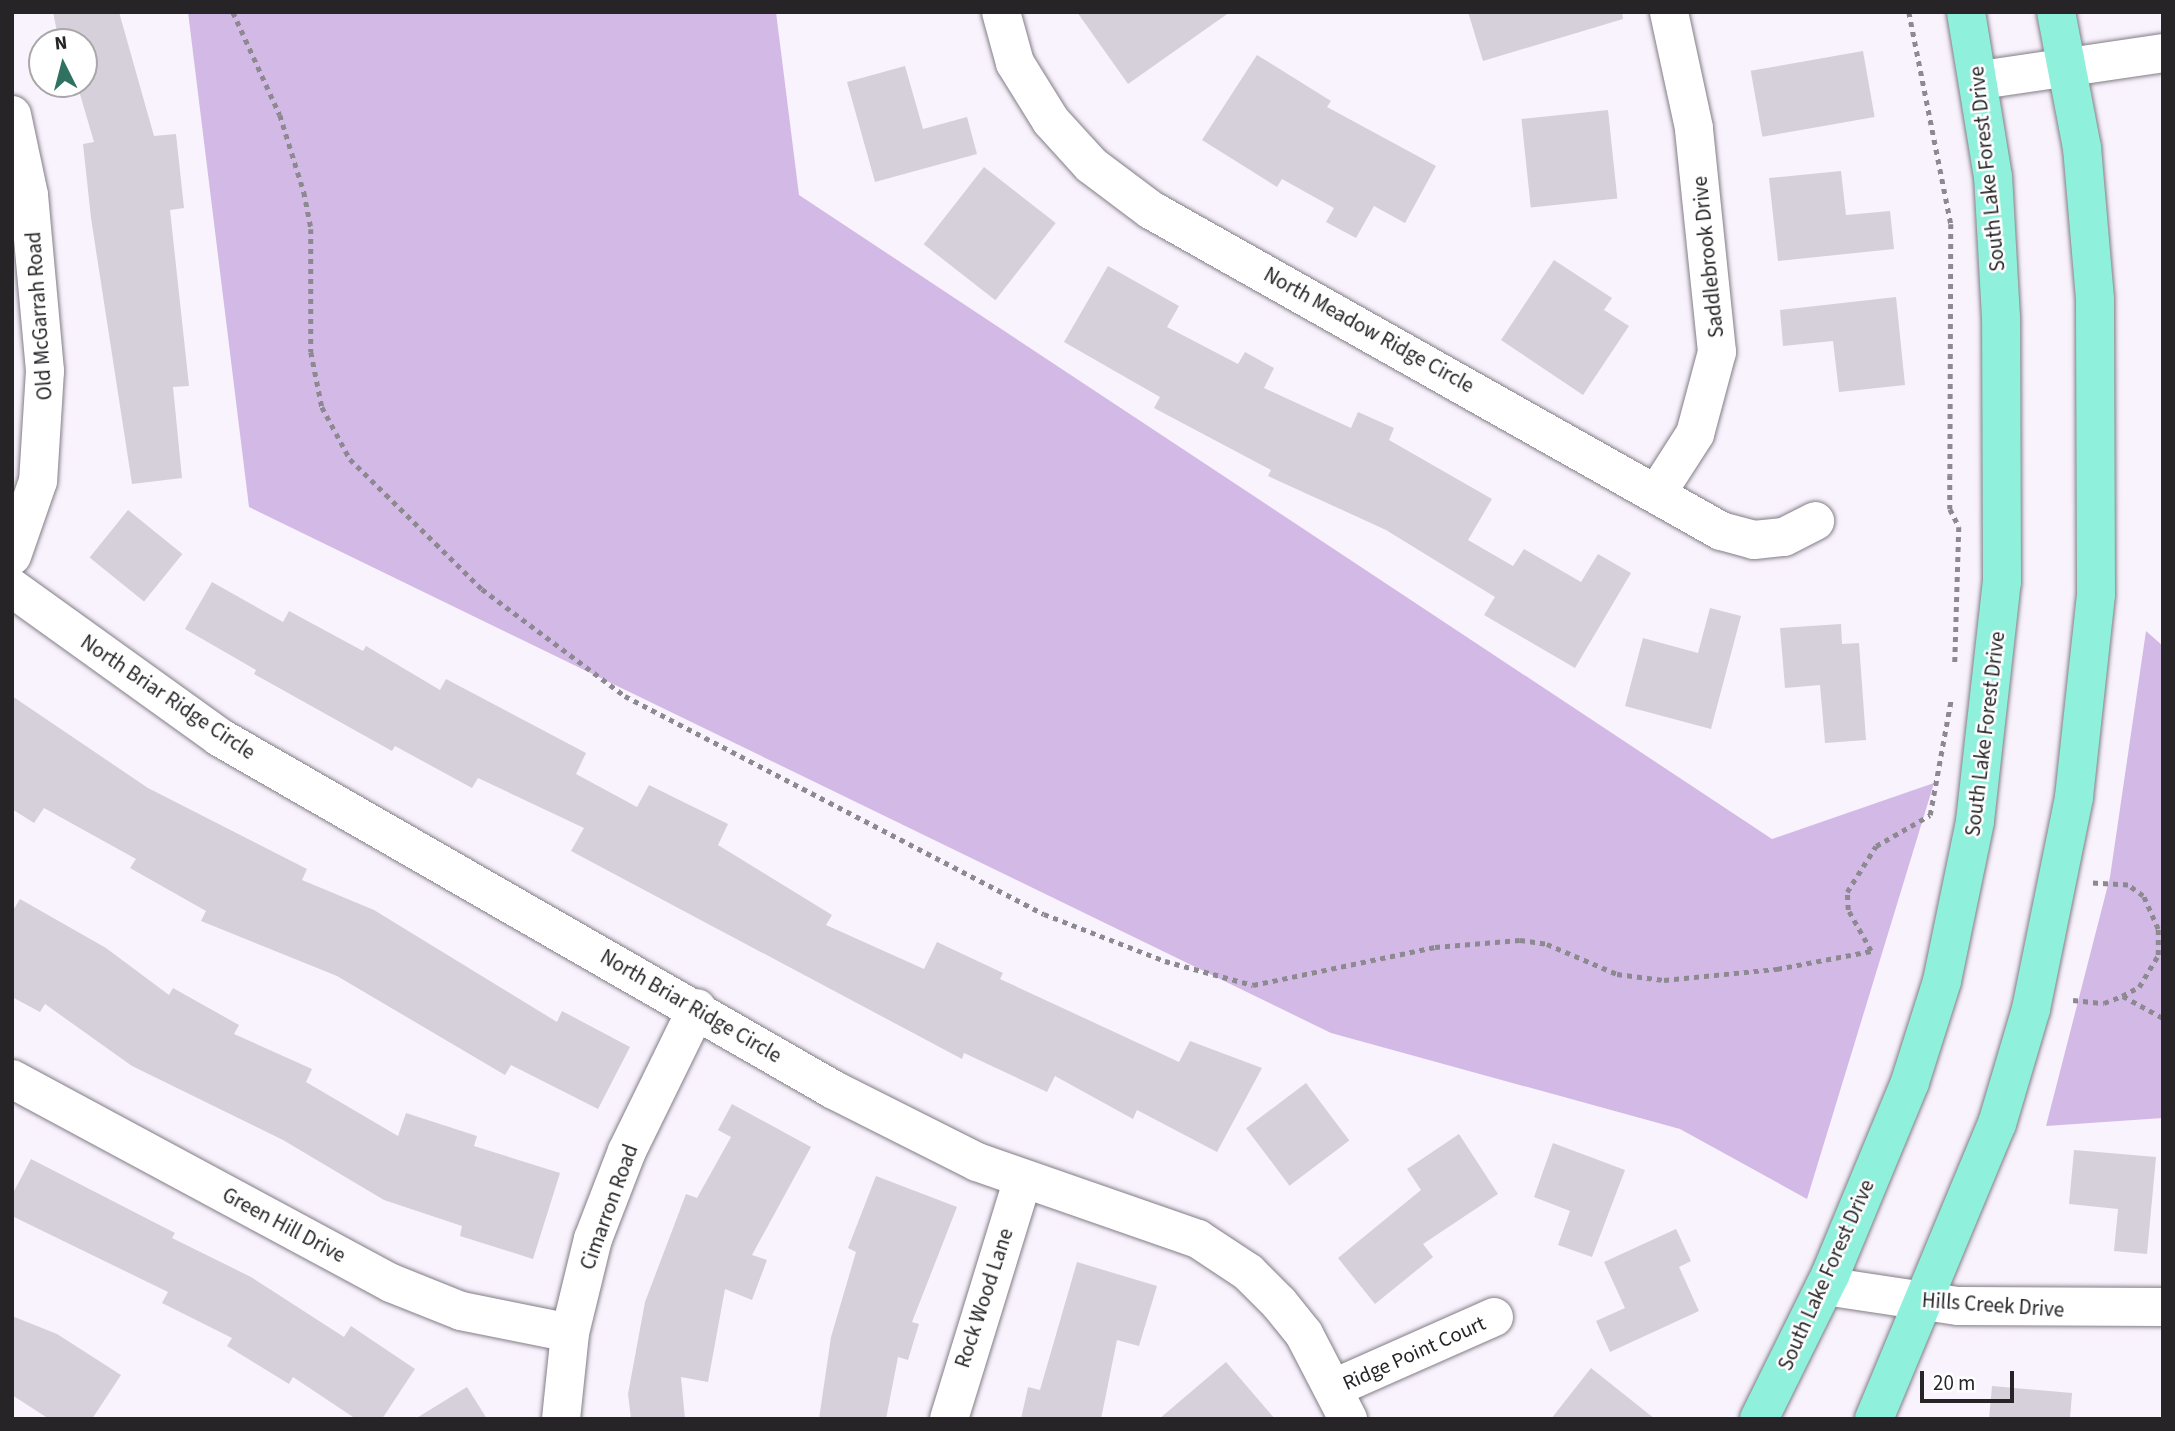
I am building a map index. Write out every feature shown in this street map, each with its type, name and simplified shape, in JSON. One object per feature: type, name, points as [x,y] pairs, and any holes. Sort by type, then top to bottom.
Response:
[{"type":"main road","name":"South Lake Forest Drive","points":[[1759,1419],[1825,1286],[1910,1082],[1942,981],[1968,862],[1999,643],[2001,318],[1981,80],[1966,12]]},
{"type":"main road","points":[[1874,1419],[1997,1124],[2031,1009],[2074,797],[2091,663],[2098,506],[2095,299],[2091,216],[2068,68],[2056,12]]},
{"type":"street","name":"North Meadow Ridge Circle","points":[[1001,12],[1015,63],[1051,121],[1091,165],[1152,210],[1659,490],[1721,531],[1754,540],[1784,537],[1815,521]]},
{"type":"street","name":"Saddlebrook Drive","points":[[1659,490],[1696,434],[1717,352],[1696,142],[1669,12]]},
{"type":"street","points":[[1981,80],[2163,53]]},
{"type":"street","name":"Old McGarrah Road","points":[[12,115],[29,195],[45,370],[38,481],[12,556]]},
{"type":"street","name":"North Briar Ridge Circle","points":[[12,588],[219,737],[696,1008],[834,1090],[1023,1179],[1158,1222],[1248,1272],[1304,1334],[1340,1403]]},
{"type":"street","name":"Cimarron Road","points":[[561,1419],[570,1333],[593,1239],[627,1151],[696,1008]]},
{"type":"street","name":"Green Hill Drive","points":[[12,1079],[391,1283],[461,1311],[570,1333]]},
{"type":"street","name":"Rock Wood Lane","points":[[949,1419],[1023,1179]]},
{"type":"street","name":"Hills Creek Drive","points":[[1825,1286],[1925,1302],[2024,1310],[2163,1307]]},
{"type":"street","name":"Ridge Point Court","points":[[1340,1403],[1494,1317]]},
{"type":"path","points":[[233,12],[280,115],[304,192],[311,229],[311,352],[322,407],[350,459],[482,589],[625,696],[1044,914],[1164,961],[1252,985],[1435,947],[1520,940],[1547,944],[1617,974],[1664,980],[1777,969],[1871,951],[1847,910],[1847,892],[1876,846],[1930,815],[1952,689]]},
{"type":"path","points":[[1909,12],[1951,224],[1950,486],[1959,527],[1955,677]]},
{"type":"path","points":[[2122,996],[2163,1018]]},
{"type":"shaded area","points":[[188,12],[776,12],[799,195],[1772,839],[1934,783],[1807,1199],[1680,1129],[1331,1033],[249,507]]},
{"type":"shaded area","points":[[2146,631],[2163,646],[2163,1118],[2046,1126],[2110,877]]},
{"type":"building","points":[[53,12],[119,12],[154,136],[176,134],[184,208],[170,210],[189,386],[173,387],[182,478],[132,484],[91,218],[83,144],[94,142],[81,98],[98,98],[98,28],[56,28]]},
{"type":"building","points":[[1077,12],[1230,12],[1128,84]]},
{"type":"building","points":[[1468,12],[1622,12],[1623,19],[1483,61]]},
{"type":"building","points":[[1863,51],[1875,117],[1762,137],[1751,71]]},
{"type":"building","points":[[1257,55],[1331,101],[1327,107],[1436,166],[1405,223],[1374,206],[1356,238],[1326,222],[1334,208],[1282,179],[1277,187],[1202,140]]},
{"type":"building","points":[[905,66],[923,129],[967,117],[977,154],[875,182],[847,82]]},
{"type":"building","points":[[1608,110],[1617,199],[1531,208],[1521,119]]},
{"type":"building","points":[[984,167],[1056,223],[995,300],[924,244]]},
{"type":"building","points":[[1841,171],[1846,215],[1890,211],[1894,249],[1778,261],[1769,178]]},
{"type":"building","points":[[1554,260],[1612,298],[1604,310],[1629,326],[1583,395],[1501,340]]},
{"type":"building","points":[[1108,266],[1179,306],[1167,327],[1238,364],[1245,352],[1274,368],[1264,388],[1351,428],[1358,412],[1394,428],[1389,440],[1492,499],[1468,540],[1513,566],[1524,549],[1581,582],[1598,554],[1631,573],[1575,668],[1484,615],[1495,597],[1386,530],[1268,476],[1271,470],[1154,408],[1160,397],[1064,342]]},
{"type":"building","points":[[1896,297],[1905,385],[1839,392],[1833,341],[1783,346],[1780,310]]},
{"type":"building","points":[[128,510],[182,554],[144,601],[90,557]]},
{"type":"building","points":[[212,582],[283,622],[289,611],[363,651],[366,646],[440,690],[446,679],[586,753],[576,774],[637,807],[649,785],[728,824],[718,845],[832,915],[826,925],[924,969],[937,942],[1003,973],[1000,979],[1179,1062],[1190,1041],[1262,1068],[1217,1152],[1137,1110],[1133,1119],[1055,1076],[1047,1092],[964,1053],[962,1059],[571,851],[584,828],[478,778],[472,788],[395,746],[392,751],[254,674],[256,670],[185,629]]},
{"type":"building","points":[[1710,608],[1741,616],[1711,729],[1625,706],[1643,638],[1698,653]]},
{"type":"building","points":[[1841,624],[1842,644],[1859,643],[1866,740],[1825,743],[1820,685],[1785,688],[1780,628]]},
{"type":"building","points":[[12,696],[148,788],[307,869],[302,880],[374,910],[557,1022],[562,1011],[630,1047],[598,1109],[511,1065],[505,1075],[337,976],[201,921],[206,911],[130,868],[136,859],[44,808],[34,823],[12,809]]},
{"type":"building","points":[[20,899],[106,948],[169,995],[173,988],[239,1025],[234,1034],[312,1069],[306,1082],[398,1136],[406,1113],[477,1136],[474,1146],[560,1173],[533,1259],[460,1236],[462,1226],[384,1200],[283,1140],[132,1066],[45,1004],[40,1012],[12,997],[12,912]]},
{"type":"building","points":[[1306,1083],[1349,1141],[1289,1186],[1246,1128]]},
{"type":"building","points":[[732,1104],[811,1147],[752,1255],[767,1260],[752,1300],[725,1289],[708,1382],[681,1377],[685,1419],[631,1419],[628,1394],[645,1302],[686,1194],[697,1198],[731,1137],[718,1130]]},
{"type":"building","points":[[1459,1134],[1498,1194],[1423,1244],[1433,1257],[1375,1304],[1338,1258],[1421,1190],[1407,1169]]},
{"type":"building","points":[[1553,1143],[1625,1170],[1592,1257],[1558,1245],[1570,1211],[1534,1197]]},
{"type":"building","points":[[2074,1150],[2156,1157],[2147,1254],[2114,1251],[2118,1209],[2069,1204]]},
{"type":"building","points":[[31,1159],[175,1233],[172,1238],[251,1277],[344,1337],[351,1326],[415,1369],[382,1419],[356,1419],[293,1377],[289,1384],[227,1346],[232,1338],[162,1303],[168,1292],[12,1216],[12,1195]]},
{"type":"building","points":[[876,1176],[957,1207],[912,1322],[919,1324],[908,1360],[898,1357],[886,1419],[819,1419],[831,1337],[856,1252],[848,1248]]},
{"type":"building","points":[[1676,1229],[1691,1261],[1679,1267],[1699,1311],[1610,1352],[1596,1321],[1625,1308],[1604,1262]]},
{"type":"building","points":[[1077,1262],[1157,1286],[1139,1346],[1117,1340],[1101,1419],[1021,1419],[1028,1387],[1040,1390]]},
{"type":"building","points":[[12,1316],[57,1334],[121,1375],[92,1419],[49,1419],[12,1395]]},
{"type":"building","points":[[1226,1362],[1275,1419],[1159,1419]]},
{"type":"building","points":[[1591,1368],[1655,1419],[1551,1419]]},
{"type":"building","points":[[1992,1386],[2072,1393],[2070,1419],[1989,1419]]},
{"type":"building","points":[[467,1387],[487,1419],[415,1419]]}]
